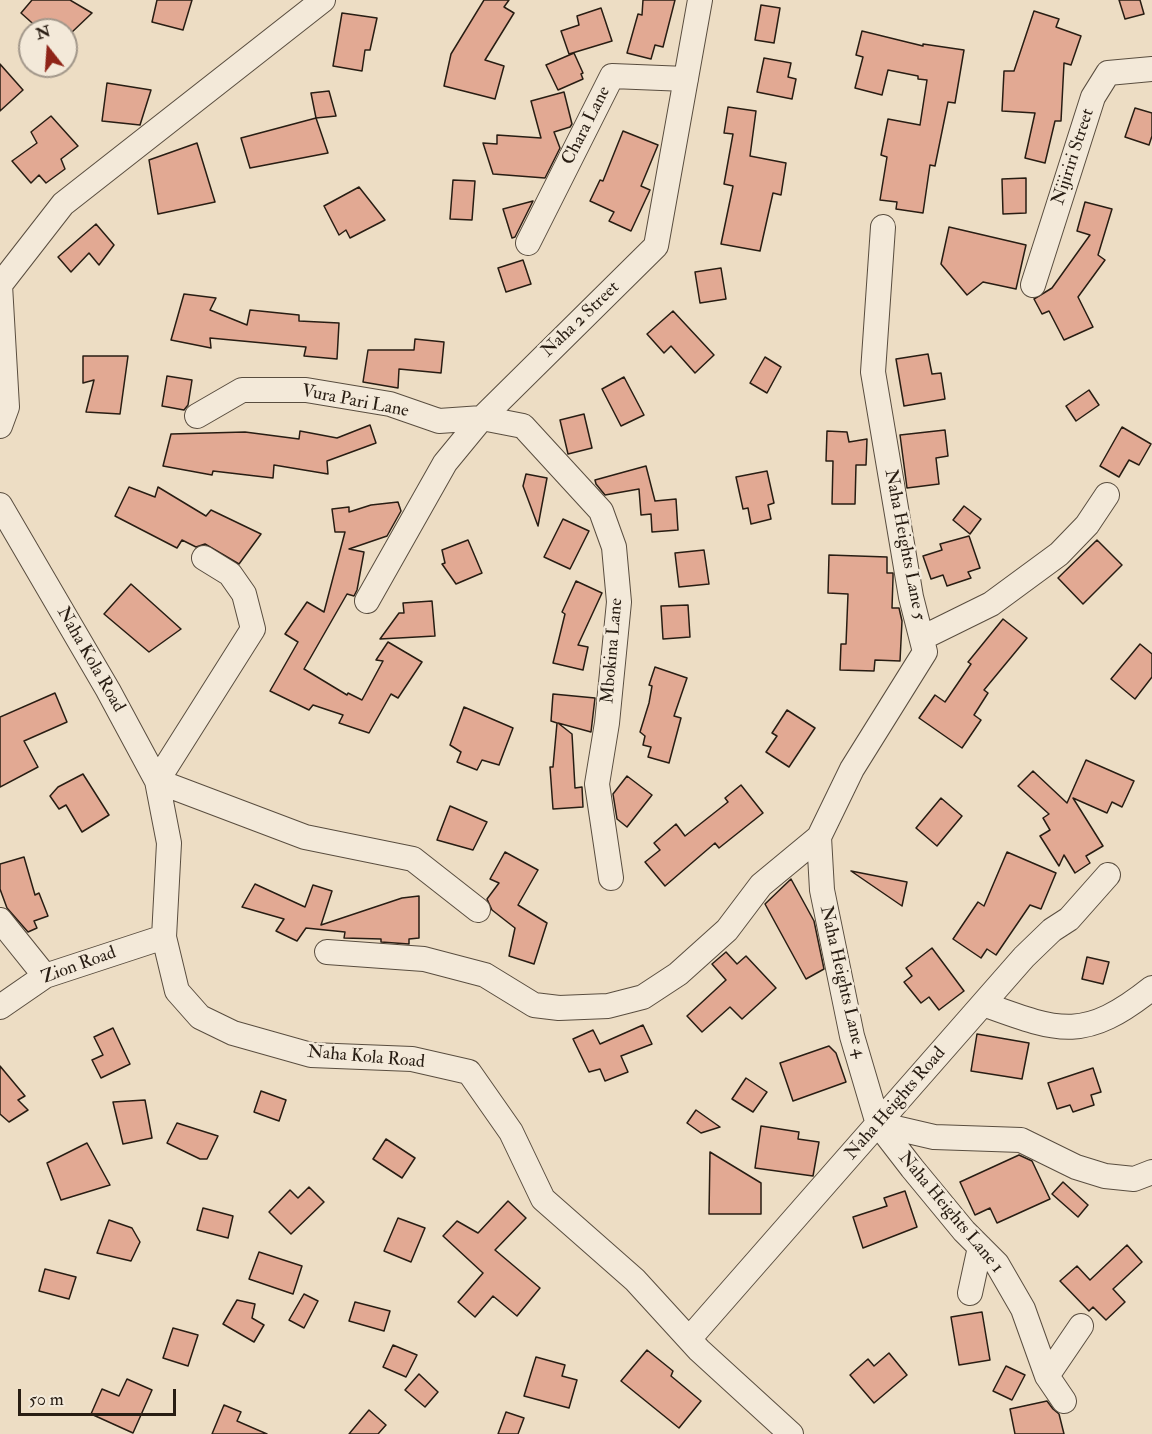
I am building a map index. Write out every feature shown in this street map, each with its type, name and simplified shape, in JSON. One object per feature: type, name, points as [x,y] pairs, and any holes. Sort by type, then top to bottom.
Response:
[{"type":"street","points":[[0,426],[7,407],[0,285],[63,204],[323,0]]},
{"type":"street","name":"Naha 2 Street","points":[[367,601],[445,463],[482,418],[657,246],[700,0]]},
{"type":"street","name":"Nijiriri Street","points":[[1033,285],[1093,97],[1108,73],[1152,69]]},
{"type":"street","name":"Chara Lane","points":[[528,243],[612,76],[686,79]]},
{"type":"street","name":"Naha Heights Lane 5","points":[[819,837],[852,769],[925,652],[911,597],[873,372],[883,227]]},
{"type":"street","name":"Vura Pari Lane","points":[[197,416],[242,390],[306,390],[390,405],[439,421],[482,418]]},
{"type":"street","name":"Mbokina Lane","points":[[482,418],[523,426],[601,511],[614,547],[619,602],[607,723],[597,784],[612,878]]},
{"type":"street","points":[[922,638],[990,604],[1059,554],[1086,525],[1107,495]]},
{"type":"street","name":"Naha Kola Road","points":[[0,505],[108,690],[157,781],[169,843],[164,937],[177,991],[200,1017],[233,1033],[312,1055],[412,1059],[469,1072],[511,1132],[543,1199],[635,1280],[689,1339],[791,1434]]},
{"type":"street","points":[[204,558],[230,574],[244,594],[253,629],[157,781],[305,837],[413,859],[478,910]]},
{"type":"street","points":[[327,952],[424,959],[485,975],[534,1005],[559,1008],[608,1006],[644,997],[678,974],[727,930],[761,885],[819,837]]},
{"type":"street","name":"Naha Heights Lane 4","points":[[819,837],[822,890],[852,1036],[878,1124]]},
{"type":"street","name":"Naha Heights Road","points":[[689,1339],[1024,957],[1053,930],[1069,920],[1108,875]]},
{"type":"street","points":[[0,920],[45,976]]},
{"type":"street","name":"Zion Road","points":[[0,1007],[45,976],[164,937]]},
{"type":"street","points":[[983,1004],[1035,1023],[1065,1028],[1088,1025],[1124,1010],[1152,988]]},
{"type":"street","points":[[878,1124],[934,1137],[1021,1140],[1076,1167],[1105,1176],[1134,1179],[1152,1172]]},
{"type":"street","name":"Naha Heights Lane 1","points":[[878,1124],[912,1168],[997,1264],[1023,1310],[1047,1376],[1064,1401]]},
{"type":"street","points":[[970,1293],[980,1247]]},
{"type":"street","points":[[1047,1376],[1081,1326]]},
{"type":"building","points":[[32,0],[70,0],[92,13],[78,26],[78,18],[27,18],[21,13]]},
{"type":"building","points":[[157,0],[192,0],[183,30],[152,22]]},
{"type":"building","points":[[484,0],[509,0],[504,7],[514,13],[485,60],[504,66],[495,99],[444,86],[451,54]]},
{"type":"building","points":[[643,0],[675,0],[663,47],[655,45],[651,59],[627,53],[638,14],[642,15]]},
{"type":"building","points":[[1119,0],[1140,0],[1144,14],[1125,19]]},
{"type":"building","points":[[761,5],[780,8],[774,43],[755,40]]},
{"type":"building","points":[[601,8],[612,41],[569,54],[561,31],[579,25],[577,16]]},
{"type":"building","points":[[1034,11],[1059,19],[1056,27],[1081,36],[1071,65],[1064,63],[1061,121],[1055,121],[1045,163],[1025,158],[1035,113],[1002,111],[1004,71],[1014,71]]},
{"type":"building","points":[[342,13],[377,18],[370,50],[365,50],[362,71],[333,66]]},
{"type":"building","points":[[862,31],[923,46],[923,44],[964,50],[955,103],[948,102],[935,166],[930,165],[923,213],[896,209],[897,202],[880,200],[887,157],[881,155],[888,119],[920,125],[927,80],[888,70],[882,95],[855,88],[863,57],[856,55]]},
{"type":"building","points":[[574,53],[583,73],[581,74],[583,79],[558,90],[546,65]]},
{"type":"building","points":[[764,58],[791,63],[788,77],[796,79],[792,99],[757,92]]},
{"type":"building","points":[[0,64],[23,90],[0,111]]},
{"type":"building","points":[[107,83],[151,90],[140,125],[102,121]]},
{"type":"building","points":[[329,91],[336,116],[316,118],[311,93]]},
{"type":"building","points":[[564,92],[572,124],[570,127],[554,132],[560,148],[545,178],[493,174],[483,143],[497,144],[497,135],[541,138],[531,101]]},
{"type":"building","points":[[728,107],[756,111],[750,156],[786,163],[781,195],[773,193],[760,251],[721,244],[733,186],[724,184],[733,134],[724,133]]},
{"type":"building","points":[[1135,108],[1152,113],[1152,136],[1149,145],[1125,137]]},
{"type":"building","points":[[51,116],[78,146],[61,159],[65,169],[46,183],[39,175],[31,183],[12,161],[37,143],[31,132]]},
{"type":"building","points":[[316,118],[328,153],[250,168],[241,138]]},
{"type":"building","points":[[623,131],[658,145],[641,186],[650,190],[631,231],[609,221],[614,212],[590,201],[600,180],[603,181]]},
{"type":"building","points":[[197,143],[215,202],[158,214],[149,160]]},
{"type":"building","points":[[1026,178],[1026,213],[1003,214],[1002,179]]},
{"type":"building","points":[[453,180],[475,181],[472,220],[450,219]]},
{"type":"building","points":[[359,187],[385,220],[350,238],[346,230],[339,235],[324,206]]},
{"type":"building","points":[[533,201],[515,237],[512,238],[503,209]]},
{"type":"building","points":[[1085,202],[1112,209],[1098,255],[1105,260],[1078,297],[1093,327],[1064,340],[1049,311],[1042,314],[1034,299],[1052,288],[1090,235],[1077,231]]},
{"type":"building","points":[[96,224],[114,245],[99,265],[89,253],[71,272],[58,257]]},
{"type":"building","points":[[949,227],[1026,245],[1016,289],[983,282],[967,295],[941,264]]},
{"type":"building","points":[[523,260],[531,284],[506,292],[498,268]]},
{"type":"building","points":[[721,268],[726,299],[700,303],[695,272]]},
{"type":"building","points":[[184,294],[216,298],[210,310],[247,325],[250,310],[299,315],[299,321],[339,323],[337,359],[304,356],[306,347],[210,338],[211,348],[171,340]]},
{"type":"building","points":[[673,311],[714,355],[695,373],[671,346],[664,353],[647,334]]},
{"type":"building","points":[[415,339],[444,342],[441,373],[399,369],[398,388],[363,382],[368,350],[414,350]]},
{"type":"building","points":[[928,354],[932,374],[941,373],[945,399],[904,406],[896,359]]},
{"type":"building","points":[[83,356],[128,356],[120,414],[86,412],[94,380],[83,383]]},
{"type":"building","points":[[765,357],[781,367],[767,393],[750,383]]},
{"type":"building","points":[[167,376],[192,380],[188,405],[184,410],[162,406]]},
{"type":"building","points":[[624,377],[644,415],[621,426],[602,389]]},
{"type":"building","points":[[1089,390],[1099,405],[1076,421],[1066,406]]},
{"type":"building","points":[[584,414],[592,448],[568,454],[560,420]]},
{"type":"building","points":[[370,425],[376,443],[327,461],[328,474],[274,465],[273,478],[213,471],[212,475],[163,466],[171,434],[245,432],[299,439],[300,431],[337,438]]},
{"type":"building","points":[[1122,427],[1151,444],[1139,465],[1129,460],[1119,477],[1100,466]]},
{"type":"building","points":[[945,430],[948,456],[936,458],[939,484],[907,488],[900,435]]},
{"type":"building","points":[[827,431],[847,432],[849,442],[867,439],[866,465],[856,465],[855,504],[832,504],[833,461],[826,461]]},
{"type":"building","points":[[646,466],[655,501],[676,499],[678,530],[652,532],[651,514],[641,515],[639,489],[605,495],[596,484],[595,480]]},
{"type":"building","points":[[767,471],[774,503],[768,505],[771,519],[751,524],[748,508],[743,509],[736,477]]},
{"type":"building","points":[[526,474],[547,478],[538,526],[523,486]]},
{"type":"building","points":[[129,487],[155,497],[158,487],[206,516],[211,510],[261,534],[239,564],[205,544],[196,547],[182,540],[177,548],[115,516]]},
{"type":"building","points":[[398,502],[401,511],[387,536],[349,549],[364,552],[357,590],[354,596],[347,594],[304,669],[347,695],[348,693],[362,700],[383,661],[376,660],[388,642],[422,662],[398,698],[391,694],[369,733],[339,723],[343,715],[313,705],[309,710],[270,691],[298,642],[285,634],[307,602],[324,612],[345,532],[335,532],[332,509],[349,507],[349,512],[371,505]]},
{"type":"building","points":[[964,506],[981,519],[970,534],[953,520]]},
{"type":"building","points":[[563,519],[589,531],[570,569],[544,557]]},
{"type":"building","points":[[969,536],[980,568],[968,572],[971,578],[947,586],[943,575],[931,579],[923,556],[942,550],[940,544]]},
{"type":"building","points":[[468,540],[482,573],[456,584],[442,564],[445,563],[442,550]]},
{"type":"building","points":[[1097,540],[1122,565],[1083,604],[1058,578]]},
{"type":"building","points":[[704,550],[709,584],[679,587],[675,553]]},
{"type":"building","points":[[829,555],[887,557],[887,573],[893,573],[892,608],[899,608],[902,621],[900,661],[875,660],[874,671],[840,670],[841,644],[846,644],[848,594],[828,593]]},
{"type":"building","points":[[576,581],[602,593],[578,645],[588,647],[583,670],[553,663],[565,614],[562,612]]},
{"type":"building","points":[[131,584],[181,629],[149,652],[104,614]]},
{"type":"building","points":[[432,601],[435,636],[380,639],[399,613],[404,613],[403,603]]},
{"type":"building","points":[[688,605],[690,637],[663,639],[661,606]]},
{"type":"building","points":[[1003,619],[1027,638],[984,690],[988,693],[974,715],[981,720],[962,748],[919,718],[935,695],[945,702],[971,664],[968,662]]},
{"type":"building","points":[[1140,644],[1152,654],[1152,677],[1135,699],[1111,679]]},
{"type":"building","points":[[655,667],[687,678],[674,716],[681,718],[669,763],[648,757],[651,747],[643,745],[645,736],[640,732],[649,703],[652,686],[649,685]]},
{"type":"building","points":[[55,693],[67,722],[24,741],[38,767],[0,787],[0,717]]},
{"type":"building","points":[[553,694],[595,698],[591,732],[558,723],[572,734],[575,788],[582,787],[583,807],[553,809],[550,767],[553,767],[557,723],[551,721]]},
{"type":"building","points":[[464,707],[513,728],[499,765],[482,760],[477,770],[457,762],[461,752],[450,745]]},
{"type":"building","points":[[787,710],[815,728],[789,767],[766,752],[777,736],[772,733]]},
{"type":"building","points":[[1086,760],[1134,781],[1122,807],[1112,802],[1107,813],[1073,798],[1103,846],[1086,856],[1090,863],[1075,873],[1064,855],[1059,866],[1040,836],[1050,830],[1043,818],[1049,814],[1018,786],[1033,771],[1067,803]]},
{"type":"building","points":[[83,774],[109,815],[82,832],[66,805],[59,809],[50,796],[58,787]]},
{"type":"building","points":[[627,776],[652,795],[627,827],[617,819],[613,794]]},
{"type":"building","points":[[741,785],[763,813],[719,848],[715,843],[665,886],[645,862],[660,850],[654,843],[676,824],[685,836],[728,802],[725,798]]},
{"type":"building","points":[[941,798],[962,816],[937,846],[916,828]]},
{"type":"building","points":[[450,806],[487,822],[473,850],[437,840]]},
{"type":"building","points":[[505,852],[538,870],[518,905],[547,923],[534,964],[509,956],[515,928],[492,910],[487,899],[499,883],[490,879]]},
{"type":"building","points":[[1007,852],[1056,873],[1041,909],[1030,905],[996,955],[987,949],[981,958],[953,939],[978,902],[984,906]]},
{"type":"building","points":[[24,857],[35,895],[39,893],[48,916],[34,921],[37,928],[28,932],[7,908],[0,889],[0,864]]},
{"type":"building","points":[[851,871],[907,882],[902,906]]},
{"type":"building","points":[[791,879],[814,921],[824,969],[806,979],[765,904]]},
{"type":"building","points":[[255,884],[305,907],[313,885],[332,891],[321,925],[402,898],[419,896],[419,938],[409,939],[409,944],[381,942],[381,939],[344,938],[345,932],[306,928],[297,941],[276,931],[284,919],[242,907]]},
{"type":"building","points":[[932,948],[964,991],[939,1010],[929,997],[921,1003],[904,982],[912,976],[906,968]]},
{"type":"building","points":[[726,952],[737,964],[746,956],[776,988],[742,1019],[730,1007],[702,1032],[687,1016],[726,980],[712,964]]},
{"type":"building","points":[[1087,957],[1109,962],[1103,984],[1082,979]]},
{"type":"building","points":[[643,1025],[652,1044],[621,1056],[628,1072],[605,1081],[600,1069],[589,1072],[573,1039],[593,1030],[600,1044]]},
{"type":"building","points":[[113,1028],[130,1064],[101,1078],[92,1060],[103,1055],[94,1037]]},
{"type":"building","points":[[977,1034],[1029,1043],[1022,1079],[971,1071]]},
{"type":"building","points":[[829,1046],[836,1053],[846,1082],[793,1101],[780,1063]]},
{"type":"building","points":[[0,1066],[25,1096],[18,1100],[28,1110],[9,1122],[0,1114]]},
{"type":"building","points":[[1093,1068],[1101,1092],[1091,1095],[1094,1105],[1073,1112],[1070,1105],[1057,1109],[1048,1083]]},
{"type":"building","points":[[746,1078],[767,1092],[753,1112],[732,1099]]},
{"type":"building","points":[[261,1091],[286,1100],[279,1121],[254,1112]]},
{"type":"building","points":[[145,1100],[152,1138],[123,1144],[113,1102]]},
{"type":"building","points":[[696,1110],[720,1127],[701,1133],[687,1123]]},
{"type":"building","points":[[177,1123],[218,1136],[207,1159],[200,1159],[167,1143]]},
{"type":"building","points":[[761,1126],[799,1132],[798,1139],[819,1142],[813,1176],[755,1168]]},
{"type":"building","points":[[386,1139],[415,1158],[402,1178],[373,1159]]},
{"type":"building","points":[[87,1143],[110,1185],[61,1200],[47,1163]]},
{"type":"building","points":[[710,1152],[761,1183],[761,1214],[709,1214]]},
{"type":"building","points":[[1019,1155],[1032,1161],[1050,1199],[997,1223],[990,1208],[975,1215],[960,1182]]},
{"type":"building","points":[[1063,1182],[1088,1205],[1078,1217],[1052,1194]]},
{"type":"building","points":[[309,1187],[324,1202],[291,1234],[269,1212],[290,1190],[298,1198]]},
{"type":"building","points":[[905,1191],[917,1227],[863,1248],[853,1217],[887,1206],[884,1198]]},
{"type":"building","points":[[508,1201],[526,1218],[495,1250],[540,1288],[517,1316],[493,1296],[475,1317],[458,1302],[483,1273],[443,1236],[457,1221],[478,1233]]},
{"type":"building","points":[[203,1208],[233,1216],[228,1238],[197,1230]]},
{"type":"building","points":[[398,1218],[425,1228],[411,1262],[384,1251]]},
{"type":"building","points":[[109,1220],[132,1228],[140,1242],[131,1261],[97,1253]]},
{"type":"building","points":[[1127,1245],[1142,1262],[1113,1289],[1125,1302],[1106,1320],[1093,1307],[1089,1311],[1060,1281],[1077,1266],[1090,1280]]},
{"type":"building","points":[[259,1252],[302,1266],[293,1294],[249,1279]]},
{"type":"building","points":[[45,1269],[76,1277],[69,1299],[39,1291]]},
{"type":"building","points":[[304,1294],[318,1301],[304,1328],[289,1320]]},
{"type":"building","points":[[237,1300],[255,1304],[252,1318],[264,1325],[254,1342],[223,1324]]},
{"type":"building","points":[[355,1302],[390,1311],[384,1331],[349,1321]]},
{"type":"building","points":[[982,1312],[990,1360],[959,1365],[951,1317]]},
{"type":"building","points":[[173,1328],[198,1335],[188,1366],[163,1358]]},
{"type":"building","points":[[393,1345],[417,1355],[406,1377],[383,1367]]},
{"type":"building","points":[[647,1350],[673,1371],[671,1376],[701,1401],[679,1428],[621,1381]]},
{"type":"building","points":[[889,1353],[907,1375],[874,1403],[850,1375],[868,1359],[874,1366]]},
{"type":"building","points":[[536,1357],[565,1365],[562,1376],[577,1380],[569,1408],[524,1396]]},
{"type":"building","points":[[1006,1366],[1025,1375],[1012,1400],[993,1391]]},
{"type":"building","points":[[419,1374],[438,1392],[425,1407],[405,1390]]},
{"type":"building","points":[[127,1379],[152,1390],[133,1433],[91,1414],[102,1389],[119,1396]]},
{"type":"building","points":[[1047,1401],[1059,1414],[1064,1434],[1015,1434],[1010,1409]]},
{"type":"building","points":[[224,1405],[241,1412],[237,1421],[267,1434],[212,1434]]},
{"type":"building","points":[[369,1410],[386,1425],[378,1434],[349,1434]]},
{"type":"building","points":[[506,1412],[524,1418],[518,1434],[498,1434]]}]
